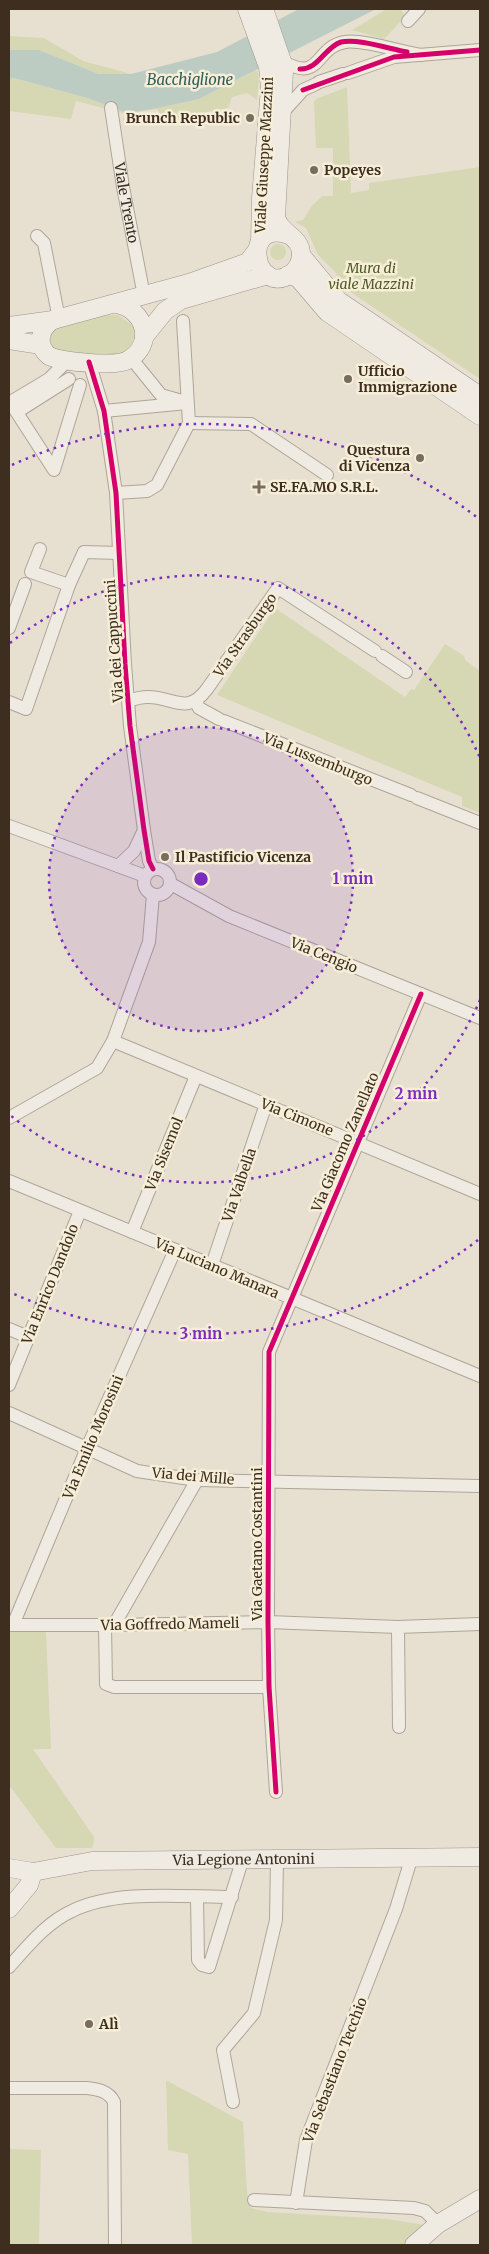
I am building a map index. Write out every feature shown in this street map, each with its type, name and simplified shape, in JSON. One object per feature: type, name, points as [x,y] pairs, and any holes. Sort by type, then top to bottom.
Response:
[{"type":"main road","points":[[253,9],[275,64]]},
{"type":"main road","name":"Viale Giuseppe Mazzini","points":[[275,64],[285,85],[276,217],[281,229],[298,243],[301,255],[339,301],[480,396]]},
{"type":"main road","name":"Viale Giuseppe Mazzini","points":[[268,275],[258,264],[258,246],[270,88],[275,64]]},
{"type":"main road","name":"Viale Giuseppe Mazzini","points":[[258,246],[270,234],[277,232],[289,235]]},
{"type":"main road","points":[[9,326],[56,320],[144,296],[244,264],[252,260],[258,246]]},
{"type":"main road","points":[[9,340],[40,345],[49,356],[68,360],[112,364],[122,363],[131,358],[140,348],[144,337],[165,311],[181,300],[268,275],[280,277],[288,275],[297,268],[301,255]]},
{"type":"main road","points":[[288,275],[298,278],[327,312],[480,416]]},
{"type":"main road","points":[[116,304],[130,308],[139,316],[144,337]]},
{"type":"main road","points":[[40,345],[42,330],[56,320]]},
{"type":"main road","name":"Via Legione Antonini","points":[[9,1868],[33,1872],[92,1861],[242,1861],[480,1856]]},
{"type":"main road","points":[[9,1909],[29,1884],[33,1872]]},
{"type":"main road","points":[[414,2245],[438,2224],[480,2200]]},
{"type":"street","points":[[408,20],[419,9]]},
{"type":"street","points":[[275,64],[305,70],[314,65],[331,48],[348,41],[421,55]]},
{"type":"street","points":[[283,112],[303,90],[388,58],[480,50]]},
{"type":"street","name":"Viale Trento","points":[[111,108],[123,187],[144,296]]},
{"type":"street","points":[[36,236],[44,243],[56,320]]},
{"type":"street","points":[[116,493],[152,490],[157,485],[189,424],[183,321]]},
{"type":"street","points":[[131,358],[161,395],[187,403]]},
{"type":"street","points":[[12,406],[48,379],[68,360]]},
{"type":"street","name":"Via dei Cappuccini","points":[[89,362],[104,411],[116,493],[125,664],[149,873]]},
{"type":"street","points":[[75,382],[70,418],[54,470],[12,406],[75,382]]},
{"type":"street","points":[[104,411],[187,403]]},
{"type":"street","points":[[70,418],[83,422]]},
{"type":"street","points":[[189,424],[252,424],[327,475]]},
{"type":"street","points":[[40,548],[31,572],[69,584]]},
{"type":"street","points":[[9,702],[26,709],[69,584],[84,552],[119,553]]},
{"type":"street","points":[[9,628],[25,584]]},
{"type":"street","name":"Via Strasburgo","points":[[196,702],[208,689],[278,588],[406,672]]},
{"type":"street","points":[[129,701],[146,697],[184,704],[196,702]]},
{"type":"street","name":"Via Lussemburgo","points":[[196,702],[199,708],[221,720],[480,823]]},
{"type":"street","points":[[9,826],[118,866],[149,873],[160,869],[167,872],[171,884],[170,888],[163,894],[153,895],[145,888],[149,873]]},
{"type":"street","points":[[118,866],[134,852],[144,830]]},
{"type":"street","name":"Via Cengio","points":[[171,884],[229,916],[480,1018]]},
{"type":"street","points":[[9,1118],[97,1068],[113,1040],[149,942],[153,895]]},
{"type":"street","name":"Via Giacomo Zanellato","points":[[291,1300],[421,994]]},
{"type":"street","name":"Via Cimone","points":[[113,1040],[480,1194]]},
{"type":"street","name":"Via Sisemol","points":[[132,1232],[196,1076]]},
{"type":"street","name":"Via Valbella","points":[[212,1265],[266,1104]]},
{"type":"street","name":"Via Luciano Manara","points":[[9,1181],[212,1265],[291,1300],[480,1376]]},
{"type":"street","name":"Via Enrico Dandolo","points":[[9,1385],[80,1211]]},
{"type":"street","name":"Via Emilio Morosini","points":[[11,1625],[175,1250]]},
{"type":"street","name":"Via Gaetano Costantini","points":[[276,1792],[269,1687],[269,1352],[291,1300]]},
{"type":"street","points":[[9,1329],[28,1337]]},
{"type":"street","name":"Via dei Mille","points":[[9,1413],[137,1471],[197,1480],[480,1486]]},
{"type":"street","points":[[197,1480],[109,1625],[106,1684],[114,1687],[269,1687]]},
{"type":"street","name":"Via Goffredo Mameli","points":[[11,1625],[268,1622],[398,1627],[480,1624]]},
{"type":"street","points":[[398,1627],[399,1727]]},
{"type":"street","name":"Via Sebastiano Tecchio","points":[[296,2203],[306,2140],[396,1909],[412,1856]]},
{"type":"street","points":[[233,2102],[223,2050],[254,2013],[276,1920],[277,1859]]},
{"type":"street","points":[[197,1897],[198,1960],[202,1965],[209,1967],[242,1861]]},
{"type":"street","points":[[9,1967],[54,1922],[71,1911],[96,1902],[128,1897],[232,1897]]},
{"type":"street","points":[[9,2088],[87,2088],[97,2089],[112,2096],[114,2102],[115,2245]]},
{"type":"street","points":[[254,2200],[414,2208],[425,2211],[438,2224]]},
{"type":"green space","points":[[387,9],[401,9],[405,17],[384,39],[352,30]]},
{"type":"green space","points":[[9,36],[44,38],[83,61],[131,74],[99,74],[39,50],[9,50]]},
{"type":"green space","points":[[257,70],[259,80],[257,100],[247,93],[232,97],[228,108],[164,120],[157,109],[126,114],[76,101],[71,119],[9,111],[9,79],[14,78],[87,98],[128,113],[199,99]]},
{"type":"green space","name":"Mura di viale Mazzini","points":[[347,87],[351,193],[369,190],[369,183],[480,167],[480,379],[349,291],[335,272],[318,255],[306,228],[295,222],[303,220],[312,206],[322,196],[333,196],[333,148],[316,148],[314,102],[316,99]]},
{"type":"green space","points":[[278,244],[284,246],[286,252],[284,258],[278,260],[272,258],[270,252],[272,246]]},
{"type":"green space","points":[[106,315],[118,315],[138,329],[136,339],[127,352],[112,356],[69,353],[55,349],[46,342],[54,327]]},
{"type":"green space","points":[[275,608],[405,697],[411,689],[414,690],[445,644],[464,656],[465,660],[480,671],[480,813],[462,806],[462,797],[217,695]]},
{"type":"green space","points":[[9,1629],[46,1632],[51,1749],[33,1749],[94,1837],[92,1848],[56,1848],[9,1785]]},
{"type":"green space","points":[[166,2080],[243,2122],[247,2193],[251,2208],[268,2212],[387,2219],[419,2224],[422,2225],[422,2230],[403,2245],[192,2245],[188,2154],[168,2150]]},
{"type":"green space","points":[[9,2149],[41,2150],[39,2245],[9,2245]]},
{"type":"water","name":"Bacchiglione","points":[[299,9],[376,9],[199,99],[157,108],[128,113],[87,98],[14,78],[9,79],[9,50],[39,50],[99,74],[131,74],[217,52]]},
{"type":"cycle path","points":[[300,69],[312,66],[330,48],[341,42],[356,41],[407,52]]},
{"type":"cycle path","points":[[303,90],[394,57],[480,50]]},
{"type":"cycle path","points":[[89,362],[104,411],[116,493],[130,726],[144,830],[149,861],[153,869]]},
{"type":"cycle path","points":[[276,1792],[269,1687],[269,1352],[421,994]]},
{"type":"place","name":"Brunch Republic","points":[[250,118]]},
{"type":"place","name":"Popeyes","points":[[314,170]]},
{"type":"place","name":"Ufficio Immigrazione","points":[[348,379]]},
{"type":"place","name":"Questura di Vicenza","points":[[420,458]]},
{"type":"place","name":"SE.FA.MO S.R.L.","points":[[259,487]]},
{"type":"place","name":"Il Pastificio Vicenza","points":[[165,857]]},
{"type":"place","name":"Alì","points":[[89,2024]]}]
